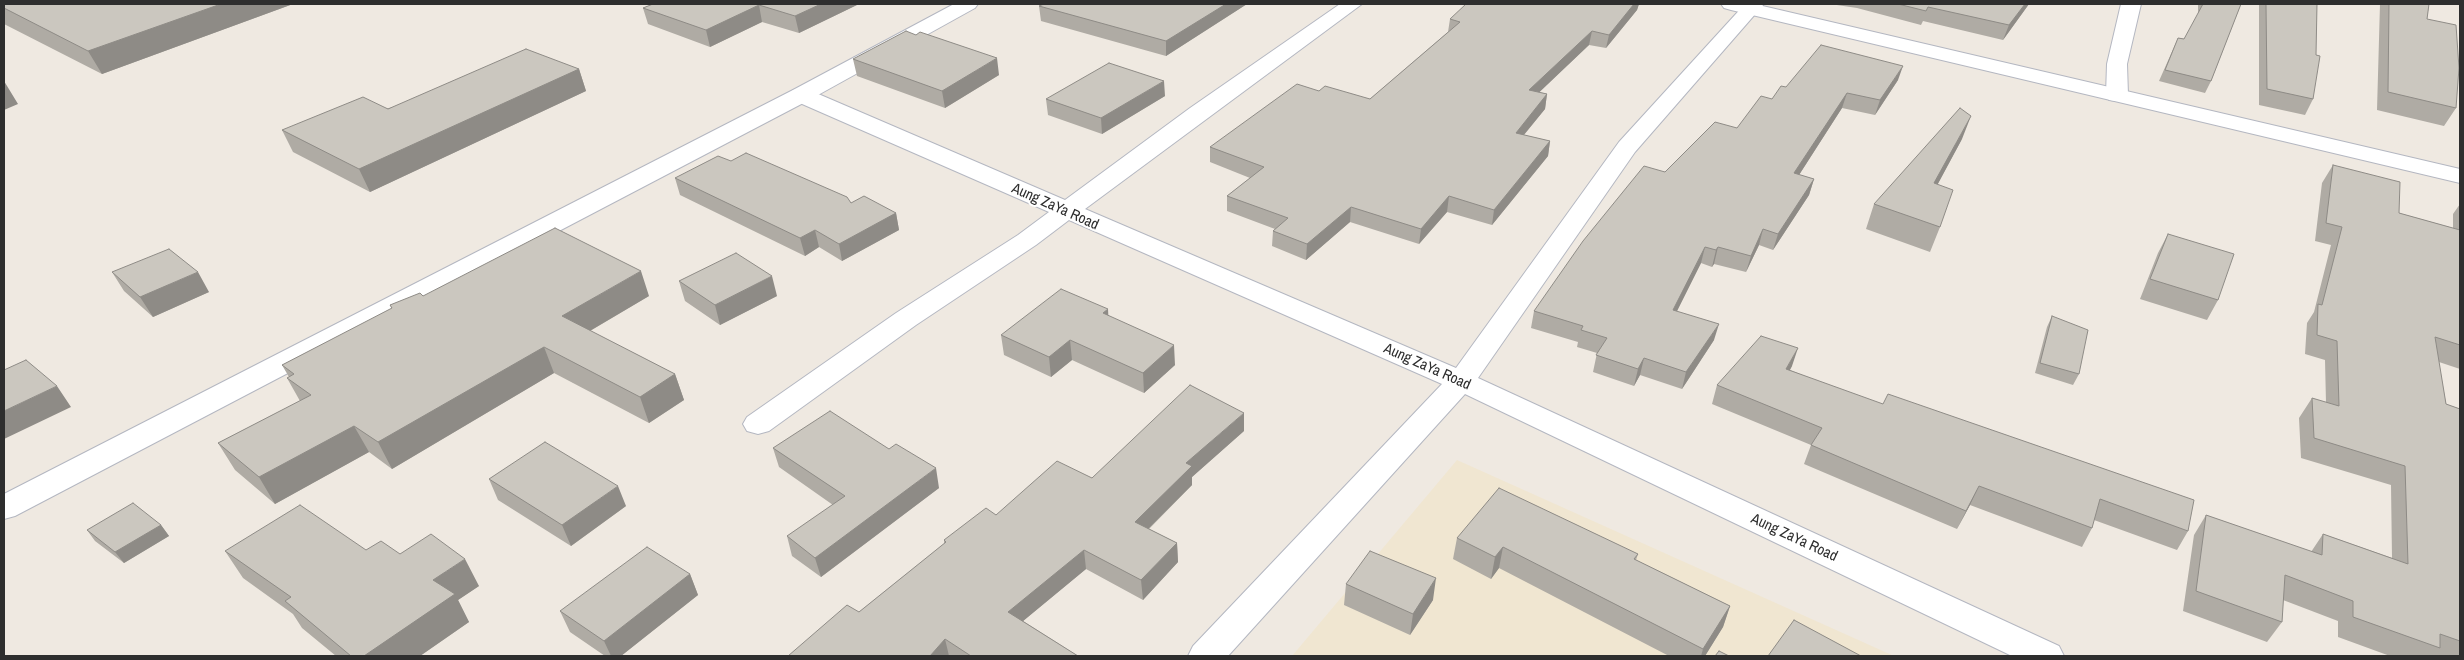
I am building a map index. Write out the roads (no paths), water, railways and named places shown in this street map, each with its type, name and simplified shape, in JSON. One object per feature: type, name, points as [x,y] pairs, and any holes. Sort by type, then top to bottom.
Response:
[{"type":"street","points":[[4,508],[801,95],[968,4]]},
{"type":"street","points":[[758,424],[1065,211],[1352,4]]},
{"type":"street","points":[[2117,96],[2117,64],[2131,4]]},
{"type":"street","points":[[1206,656],[1461,381],[1627,147],[1746,5],[2117,96],[2460,176]]},
{"type":"street","name":"Aung ZaYa Road","points":[[801,95],[1461,381],[2040,655]]}]
